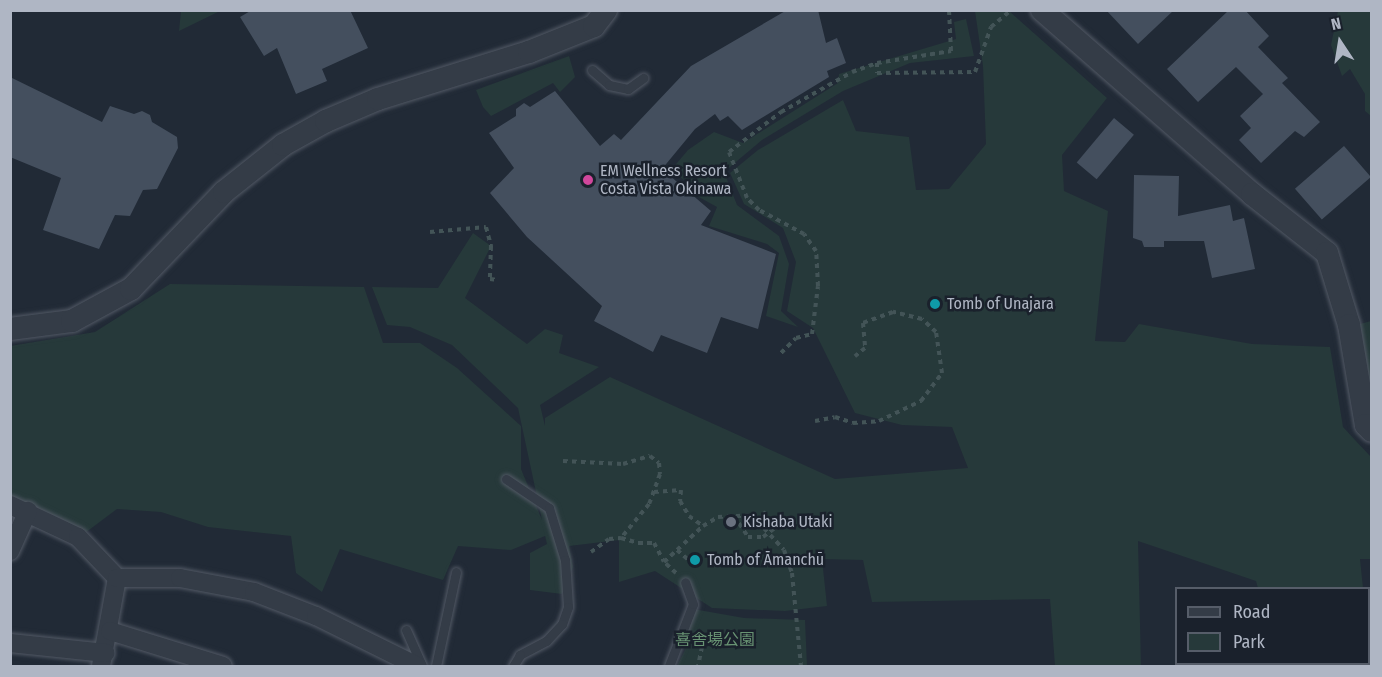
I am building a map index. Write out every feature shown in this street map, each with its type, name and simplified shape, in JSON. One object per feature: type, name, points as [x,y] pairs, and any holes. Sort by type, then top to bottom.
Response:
[{"type":"street","points":[[10,329],[72,321],[131,289],[224,192],[283,145],[326,121],[378,99],[529,52],[594,26],[606,10]]},
{"type":"street","points":[[1042,10],[1252,194],[1327,253],[1350,325],[1366,425],[1371,431]]},
{"type":"street","points":[[10,505],[28,511],[78,537],[117,578],[180,578],[254,592],[316,616],[391,662],[417,666]]},
{"type":"street","points":[[10,551],[28,511]]},
{"type":"street","points":[[10,643],[103,660],[110,631],[117,578]]},
{"type":"street","points":[[110,631],[223,666]]},
{"type":"lane","points":[[592,70],[609,85],[628,88],[643,78]]},
{"type":"lane","points":[[506,479],[549,508],[565,560],[568,607],[562,624],[546,641],[520,655],[513,666]]},
{"type":"lane","points":[[436,666],[456,572]]},
{"type":"lane","points":[[669,666],[693,604],[685,582]]},
{"type":"lane","points":[[406,630],[422,666]]},
{"type":"path","points":[[781,353],[796,338],[812,334],[818,286],[816,251],[804,234],[759,210],[747,198],[729,152],[781,112],[877,63],[951,51],[949,10]]},
{"type":"path","points":[[877,63],[877,73],[975,72],[991,27],[1011,10]]},
{"type":"path","points":[[430,232],[486,228],[491,246],[490,279],[498,280]]},
{"type":"path","points":[[815,422],[835,417],[853,423],[879,422],[921,401],[942,373],[936,332],[922,319],[893,312],[863,323],[865,348],[855,356]]},
{"type":"path","points":[[563,461],[623,464],[650,456],[659,463],[654,492],[649,504],[621,538]]},
{"type":"path","points":[[654,492],[681,490],[680,501],[689,516],[703,526]]},
{"type":"path","points":[[733,515],[748,537],[763,537],[778,523],[763,512]]},
{"type":"path","points":[[664,562],[703,526],[718,517],[752,515],[784,550],[792,573],[801,666]]},
{"type":"path","points":[[591,552],[609,539],[621,538],[638,543],[654,543],[664,562],[685,582]]},
{"type":"path","points":[[677,550],[694,565]]},
{"type":"path","points":[[687,624],[696,632],[702,646],[698,666]]},
{"type":"green space","points":[[181,10],[220,11],[179,31]]},
{"type":"green space","points":[[975,11],[1009,11],[1107,98],[1062,155],[1064,191],[1108,211],[1095,341],[1125,342],[1139,324],[1252,344],[1330,347],[1343,427],[1371,457],[1371,559],[1360,559],[1363,587],[1258,587],[1256,581],[1138,541],[1141,666],[1055,666],[1050,599],[872,602],[863,560],[822,559],[827,606],[785,611],[712,608],[655,571],[619,582],[619,540],[569,546],[573,567],[562,594],[530,590],[530,553],[547,544],[545,536],[511,550],[458,546],[443,580],[340,549],[322,592],[296,573],[291,536],[208,527],[161,512],[117,509],[85,533],[11,498],[10,346],[95,332],[170,284],[364,287],[383,343],[420,343],[457,368],[521,426],[521,469],[542,520],[518,408],[452,345],[410,327],[387,325],[372,287],[438,288],[473,233],[491,246],[465,298],[527,344],[545,329],[563,335],[559,353],[599,367],[540,405],[545,426],[545,418],[610,377],[835,479],[968,468],[952,427],[902,425],[855,413],[813,328],[787,311],[796,262],[783,228],[744,204],[730,173],[758,150],[843,100],[856,131],[909,137],[916,190],[949,189],[986,144],[983,66]]},
{"type":"green space","points":[[1338,11],[1371,11],[1371,116],[1365,111],[1365,94],[1350,69],[1342,76],[1331,45]]},
{"type":"green space","points":[[966,19],[974,56],[910,63],[843,91],[762,140],[724,172],[737,205],[779,236],[789,264],[781,311],[798,327],[766,316],[779,253],[767,244],[709,226],[717,207],[697,196],[682,210],[674,204],[688,183],[671,170],[688,150],[714,132],[743,143],[838,83],[839,74],[956,39],[954,22]]},
{"type":"green space","points":[[569,56],[575,77],[560,92],[553,83],[491,116],[483,107],[476,90]]},
{"type":"green space","points":[[1371,321],[1371,387],[1360,324]]},
{"type":"green space","name":"喜舎場公園","points":[[693,609],[744,618],[805,620],[807,666],[677,666],[685,650]]},
{"type":"building","points":[[252,10],[350,10],[368,48],[322,69],[327,81],[296,94],[277,48],[264,56],[240,17]]},
{"type":"building","name":"EM Wellness Resort Costa Vista Okinawa","points":[[787,10],[818,10],[826,43],[837,38],[846,63],[827,71],[829,77],[742,130],[728,116],[720,121],[715,114],[695,129],[662,169],[711,211],[701,225],[776,254],[758,329],[721,317],[707,353],[661,335],[653,352],[594,321],[602,306],[527,237],[490,193],[514,168],[489,133],[516,116],[516,109],[524,103],[530,107],[555,91],[600,146],[614,134],[621,140],[691,66]]},
{"type":"building","points":[[1106,10],[1174,10],[1138,44]]},
{"type":"building","points":[[1229,10],[1245,10],[1269,36],[1258,47],[1288,78],[1282,83],[1320,122],[1304,137],[1295,131],[1261,163],[1239,140],[1251,128],[1240,116],[1263,94],[1236,67],[1198,102],[1167,69]]},
{"type":"building","points":[[10,77],[102,122],[110,106],[134,114],[142,111],[150,115],[152,122],[177,137],[178,148],[157,189],[143,190],[130,216],[115,215],[99,249],[43,230],[61,178],[10,157]]},
{"type":"building","points":[[1114,118],[1134,135],[1097,179],[1077,162]]},
{"type":"building","points":[[1344,146],[1371,177],[1322,220],[1295,189]]},
{"type":"building","points":[[1134,175],[1179,176],[1178,216],[1230,205],[1233,221],[1244,218],[1255,269],[1212,278],[1204,241],[1164,241],[1164,247],[1144,247],[1142,241],[1133,238]]},
{"type":"place","name":"EM Wellness Resort Costa Vista Okinawa","points":[[588,180]]},
{"type":"place","name":"Tomb of Unajara","points":[[935,304]]},
{"type":"place","name":"Kishaba Utaki","points":[[731,522]]},
{"type":"place","name":"Tomb of Āmanchū","points":[[695,560]]}]
